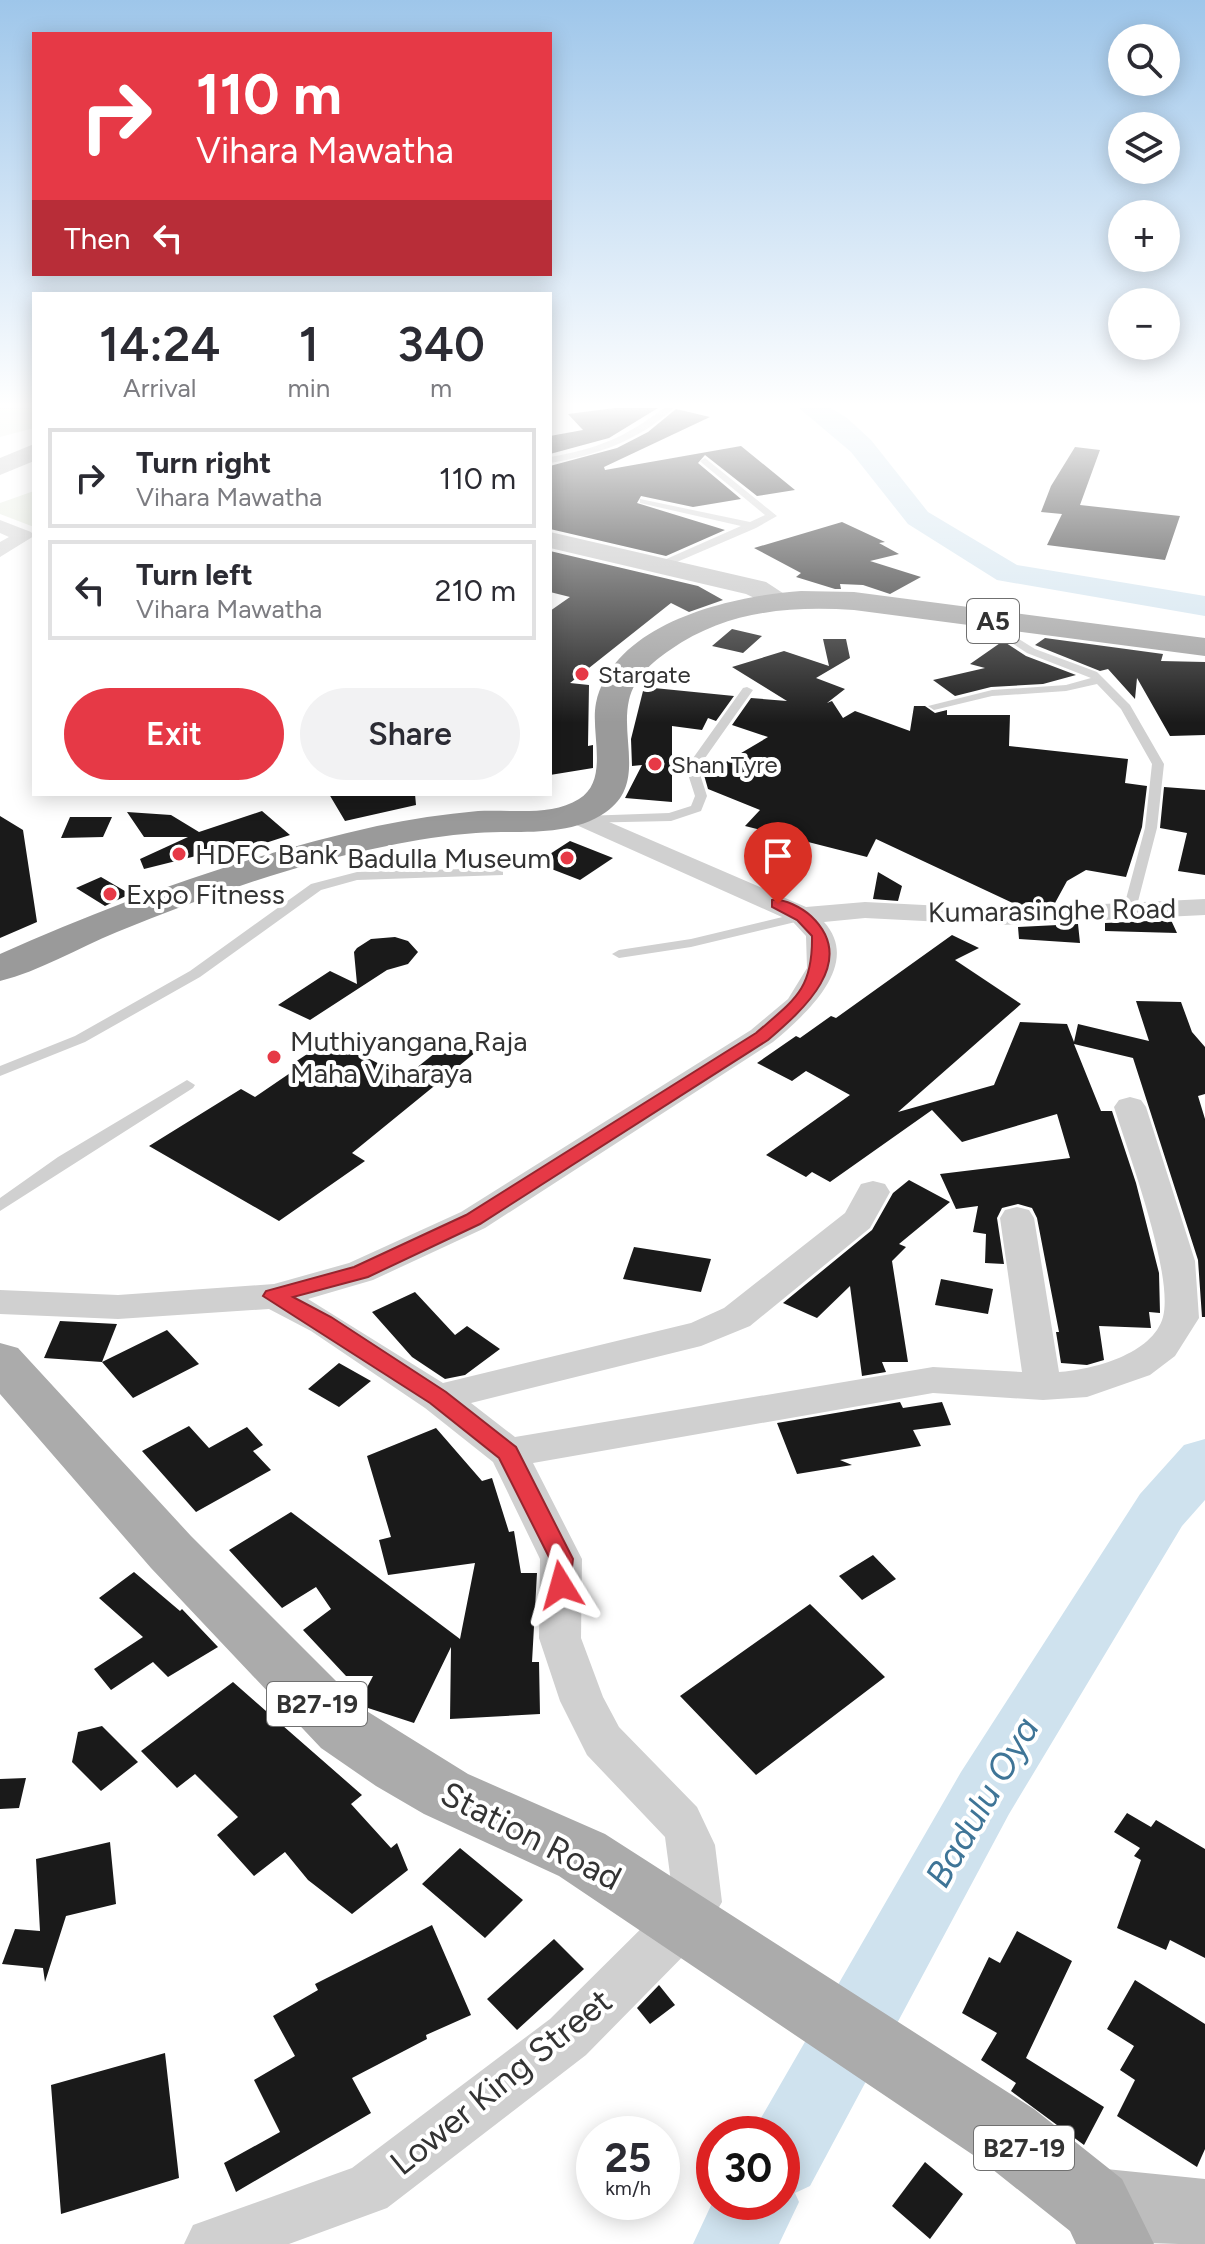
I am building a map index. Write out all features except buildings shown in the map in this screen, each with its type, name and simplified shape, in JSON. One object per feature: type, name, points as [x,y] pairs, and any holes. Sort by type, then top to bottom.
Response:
[{"type":"highway","name":"A5","points":[[0,969],[147,905],[311,854],[423,828],[577,817],[609,790],[614,769],[609,728],[612,700],[623,678],[638,659],[697,619],[738,607],[780,601],[854,601],[1205,647]]},
{"type":"main road","name":"Station Road","points":[[0,1361],[171,1552],[343,1729],[398,1767],[446,1794],[582,1855],[1008,2135],[1106,2224]]},
{"type":"street","points":[[0,526],[24,536],[0,551]]},
{"type":"street","points":[[552,540],[756,588],[780,601]]},
{"type":"street","points":[[0,1302],[118,1307],[274,1296],[361,1272],[473,1220],[762,1036],[800,1004],[821,968],[820,935],[803,916],[577,817]]},
{"type":"street","name":"Kumarasinghe Road","points":[[803,916],[865,910],[1002,917],[1205,907]]},
{"type":"street","points":[[508,1453],[933,1380],[1043,1387],[1087,1384],[1137,1366],[1162,1347],[1181,1318],[1178,1261],[1130,1107]]},
{"type":"street","points":[[438,1398],[701,1333],[737,1317],[858,1220],[873,1192]]},
{"type":"street","points":[[1017,1218],[1043,1387]]},
{"type":"street","name":"Lower King Street","points":[[212,2244],[368,2189],[700,1933],[692,1845],[681,1822],[603,1741],[582,1701],[560,1638],[561,1559],[508,1453],[438,1398],[324,1322],[274,1296]]},
{"type":"street","points":[[1106,2224],[1205,2216]]},
{"type":"lane","points":[[696,513],[755,526]]},
{"type":"lane","points":[[659,566],[755,526],[772,516],[770,513]]},
{"type":"lane","points":[[982,619],[1031,651],[1093,674],[1126,707],[1158,764],[1151,828],[1130,910]]},
{"type":"lane","points":[[934,706],[992,693],[1066,688],[1099,680]]},
{"type":"lane","points":[[577,817],[671,817],[696,808],[701,796],[692,768],[747,690]]},
{"type":"lane","points":[[0,1071],[80,1039],[195,974],[316,887],[357,876],[498,872]]},
{"type":"lane","points":[[619,954],[691,943],[803,916]]},
{"type":"lane","points":[[0,1206],[64,1161],[187,1085]]},
{"type":"shaded area","points":[[32,513],[32,526],[0,514]]},
{"type":"waterway","name":"Badulu Oya","points":[[914,513],[1008,573],[1205,606]]},
{"type":"waterway","name":"Badulu Oya","points":[[800,2126],[985,1793],[1161,1510],[1205,1461]]},
{"type":"waterway","name":"Badulu Oya","points":[[734,2244],[748,2220]]},
{"type":"place","name":"Stargate","points":[[582,674]]},
{"type":"place","name":"Shan Tyre","points":[[655,764]]},
{"type":"place","name":"HDFC Bank","points":[[179,854]]},
{"type":"place","name":"Badulla Museum","points":[[567,858]]},
{"type":"place","name":"Expo Fitness","points":[[110,894]]},
{"type":"place","name":"Muthiyangana Raja Maha Viharaya","points":[[274,1057]]},
{"type":"route","points":[[561,1585],[561,1559],[508,1453],[438,1398],[324,1322],[274,1296],[361,1272],[473,1220],[762,1036],[800,1004],[821,968],[820,935],[803,916],[778,904]]}]
